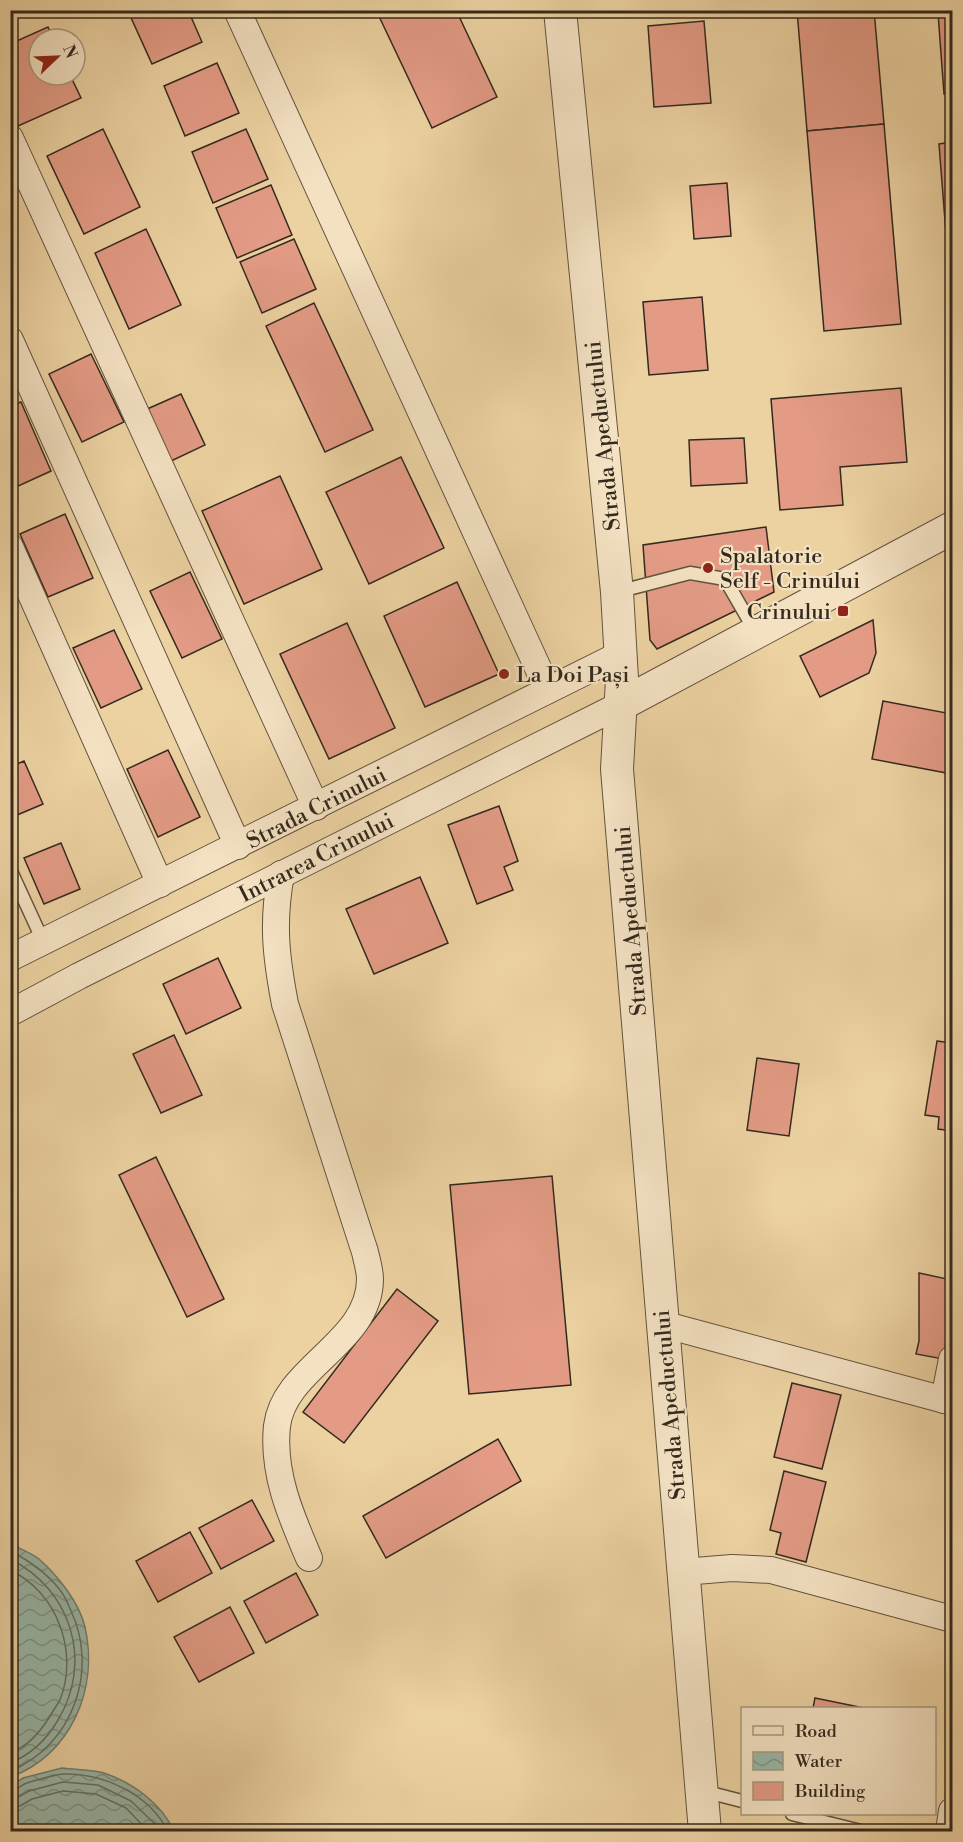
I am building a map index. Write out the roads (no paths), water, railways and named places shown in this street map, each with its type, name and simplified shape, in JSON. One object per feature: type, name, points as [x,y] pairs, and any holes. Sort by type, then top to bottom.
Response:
[{"type":"street","points":[[237,10],[548,690]]},
{"type":"street","name":"Strada Apeductului","points":[[560,10],[617,592],[622,704],[617,769],[705,1832]]},
{"type":"street","points":[[10,138],[316,807]]},
{"type":"street","points":[[10,340],[238,846]]},
{"type":"street","points":[[622,704],[952,528]]},
{"type":"street","points":[[10,548],[160,884]]},
{"type":"street","name":"Strada Crinului","points":[[10,958],[621,654]]},
{"type":"street","name":"Intrarea Crinului","points":[[10,1013],[281,874],[622,704]]},
{"type":"street","points":[[281,874],[275,905],[275,928],[277,963],[285,1004],[365,1252],[370,1280],[363,1308],[347,1335],[288,1394],[277,1425],[278,1464],[287,1506],[309,1558]]},
{"type":"street","points":[[662,1324],[948,1401],[952,1359]]},
{"type":"street","points":[[683,1572],[732,1568],[771,1570],[952,1619]]},
{"type":"lane","points":[[617,592],[690,573],[725,579],[756,632]]},
{"type":"lane","points":[[10,870],[44,941]]},
{"type":"lane","points":[[702,1791],[741,1801]]},
{"type":"lane","points":[[796,1815],[865,1832]]},
{"type":"water","points":[[11,1544],[39,1559],[67,1590],[78,1608],[85,1627],[88,1673],[84,1696],[76,1717],[64,1736],[50,1753],[11,1777]]},
{"type":"water","points":[[62,1768],[99,1772],[125,1782],[154,1803],[174,1831],[11,1831],[11,1786],[23,1778]]},
{"type":"place","name":"Spalatorie Self - Crinului","points":[[708,568]]},
{"type":"place","name":"Crinului","points":[[843,611]]},
{"type":"place","name":"La Doi Pași","points":[[504,674]]}]
